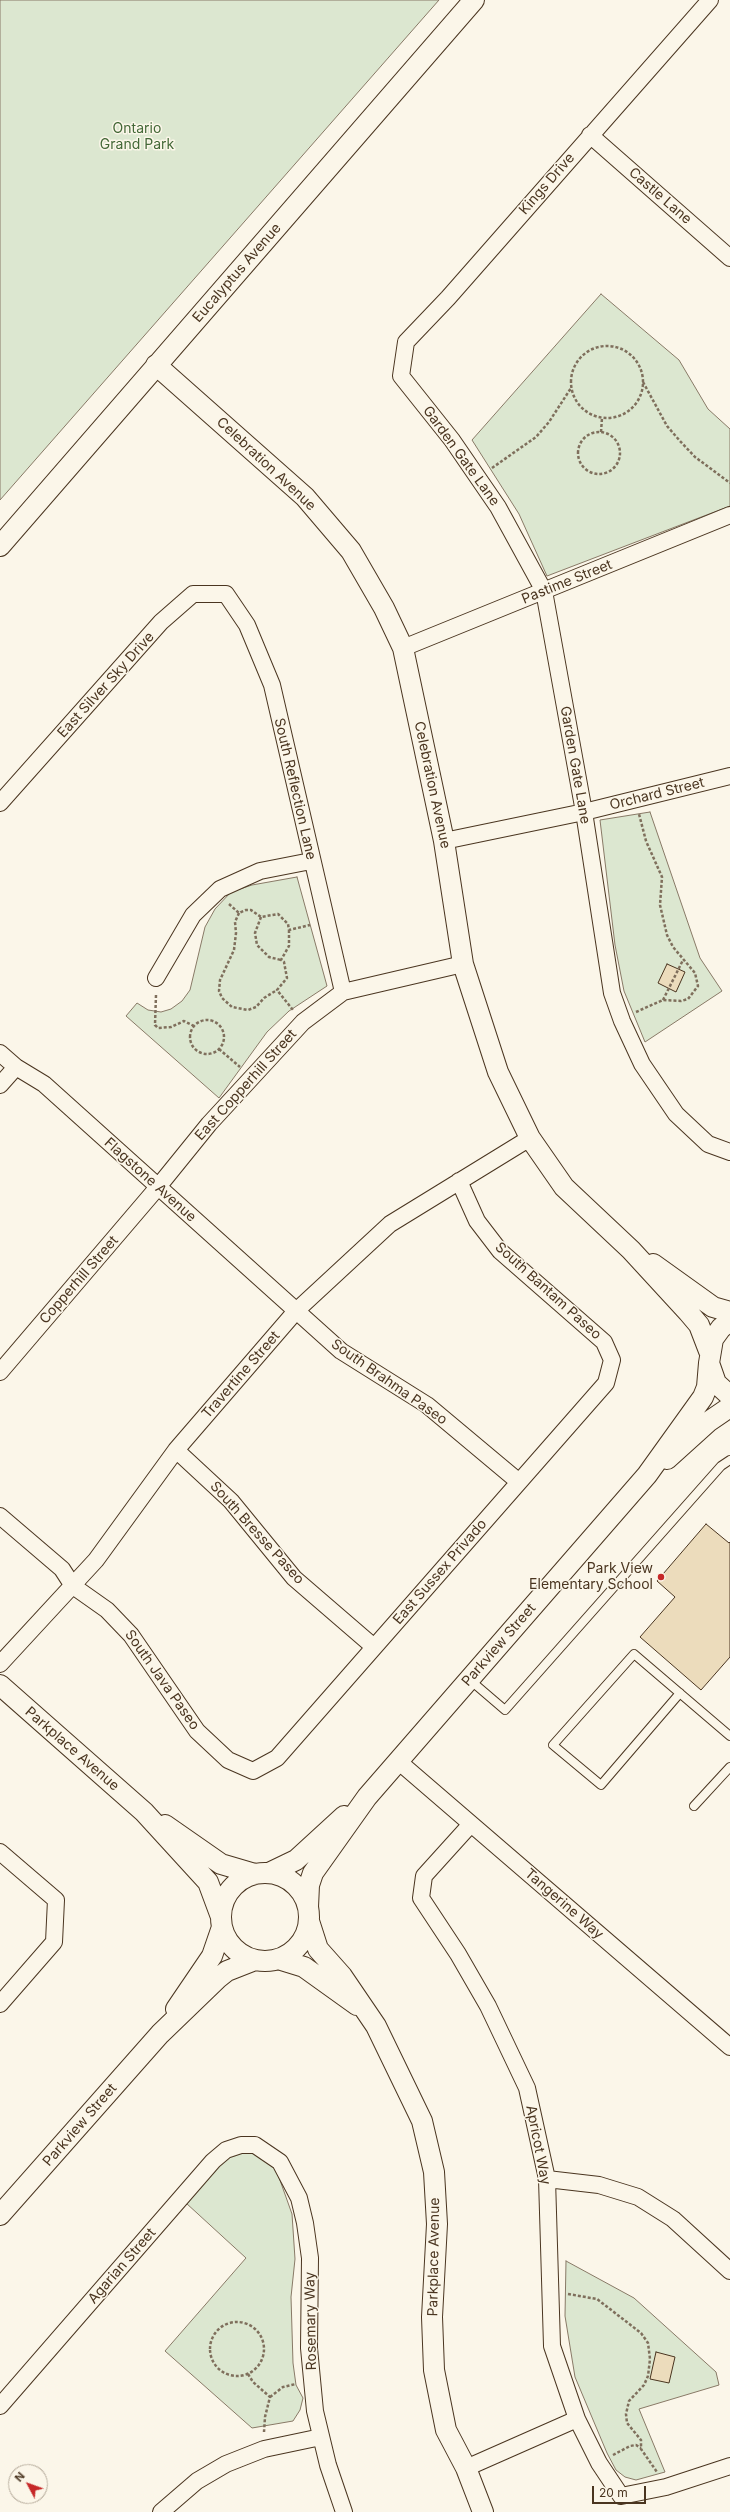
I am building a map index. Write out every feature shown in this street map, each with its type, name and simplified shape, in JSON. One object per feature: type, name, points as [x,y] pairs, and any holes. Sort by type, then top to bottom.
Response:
[{"type":"street","name":"Eucalyptus Avenue","points":[[0,546],[474,0]]},
{"type":"street","name":"Kings Drive","points":[[401,376],[406,342],[448,298],[710,0]]},
{"type":"street","name":"Castle Lane","points":[[590,135],[730,258]]},
{"type":"street","name":"Celebration Avenue","points":[[156,365],[305,497],[352,551],[384,608],[403,648],[444,841],[463,964],[498,1072],[530,1138],[564,1187],[631,1250],[699,1325],[716,1383],[730,1396]]},
{"type":"street","name":"Garden Gate Lane","points":[[401,376],[452,440],[498,507],[544,591],[584,812],[612,993],[622,1021],[642,1064],[676,1114],[708,1144],[730,1152]]},
{"type":"street","name":"Pastime Street","points":[[403,648],[730,516]]},
{"type":"street","name":"East Silver Sky Drive","points":[[0,803],[161,622],[194,594],[226,594]]},
{"type":"street","name":"South Reflection Lane","points":[[226,594],[247,625],[272,685],[311,861],[343,992]]},
{"type":"street","name":"Orchard Street","points":[[444,841],[584,812],[730,776]]},
{"type":"street","points":[[156,978],[193,915],[218,892],[260,871],[311,861]]},
{"type":"street","points":[[343,992],[463,964]]},
{"type":"street","name":"East Copperhill Street","points":[[158,1187],[209,1124],[303,1022],[343,992]]},
{"type":"street","name":"Flagstone Avenue","points":[[0,1053],[16,1067],[44,1084],[296,1312]]},
{"type":"street","points":[[0,1085],[16,1067]]},
{"type":"street","name":"Travertine Street","points":[[0,1664],[96,1560],[176,1450],[296,1312],[390,1224],[530,1138]]},
{"type":"street","name":"South Bantam Paseo","points":[[459,1181],[477,1221],[500,1251],[604,1342],[612,1360]]},
{"type":"street","name":"Copperhill Street","points":[[0,1372],[158,1187]]},
{"type":"street","name":"Celebration Avenue","points":[[631,1250],[713,1307],[730,1312]]},
{"type":"street","name":"South Brahma Paseo","points":[[296,1312],[341,1351],[427,1405],[519,1482]]},
{"type":"street","points":[[709,1357],[713,1339],[721,1328],[730,1321]]},
{"type":"street","name":"Parkview Street","points":[[367,1797],[647,1475],[703,1397],[707,1387],[709,1357]]},
{"type":"street","name":"East Sussex Privado","points":[[253,1771],[277,1758],[606,1383],[612,1360]]},
{"type":"street","name":"Parkview Street","points":[[647,1475],[708,1422],[730,1407]]},
{"type":"street","name":"South Bresse Paseo","points":[[176,1450],[231,1501],[294,1578],[374,1647]]},
{"type":"street","points":[[0,1516],[62,1569],[73,1586]]},
{"type":"street","name":"South Java Paseo","points":[[73,1586],[107,1610],[131,1634],[197,1731],[228,1760],[253,1771]]},
{"type":"street","name":"Parkplace Avenue","points":[[0,1685],[144,1812],[208,1882],[222,1922]]},
{"type":"street","name":"Tangerine Way","points":[[398,1761],[730,2047]]},
{"type":"street","points":[[255,1960],[244,1956],[234,1948],[226,1938],[222,1922],[222,1905],[231,1890],[244,1878],[296,1860],[367,1797]]},
{"type":"street","points":[[160,2034],[217,1979],[228,1971],[255,1960],[278,1959],[290,1953],[299,1944],[306,1933],[309,1885],[313,1872],[367,1797]]},
{"type":"street","name":"Parkplace Avenue","points":[[144,1812],[220,1864],[262,1873]]},
{"type":"street","name":"Apricot Way","points":[[472,1824],[424,1876],[421,1898],[458,1954],[488,2006],[527,2088],[547,2179],[552,2346],[577,2419],[599,2463],[621,2496],[666,2487]]},
{"type":"street","points":[[0,1852],[56,1900],[54,1942],[0,2004]]},
{"type":"street","points":[[262,1873],[282,1876],[294,1883],[303,1894],[308,1914]]},
{"type":"street","name":"Parkplace Avenue","points":[[308,1914],[318,1949],[342,1976],[391,2053],[422,2121],[434,2172],[437,2224],[432,2317],[434,2370],[446,2430],[466,2468],[483,2512]]},
{"type":"street","points":[[160,2034],[212,1956],[222,1922]]},
{"type":"street","name":"Parkplace Avenue","points":[[278,1959],[304,1967],[364,2010]]},
{"type":"street","name":"Parkview Street","points":[[0,2215],[160,2034]]},
{"type":"street","name":"Agarian Street","points":[[0,2406],[214,2161],[226,2150],[241,2145],[255,2145]]},
{"type":"street","name":"Rosemary Way","points":[[255,2145],[280,2162],[299,2198],[305,2223],[310,2258],[309,2348],[315,2411],[328,2465],[344,2512]]},
{"type":"street","points":[[547,2179],[599,2185],[638,2197],[673,2219],[730,2271]]},
{"type":"street","points":[[466,2468],[577,2419]]},
{"type":"street","points":[[161,2512],[197,2481],[226,2464],[264,2449],[321,2437]]},
{"type":"street","points":[[666,2487],[730,2466]]},
{"type":"lane","points":[[469,1679],[505,1710],[721,1466],[730,1460]]},
{"type":"lane","points":[[680,1693],[601,1785],[553,1745],[634,1654],[680,1693],[730,1736]]},
{"type":"lane","points":[[694,1806],[730,1767]]},
{"type":"path","points":[[477,477],[507,459],[536,437],[549,422],[570,388],[572,371],[582,355],[592,348],[615,346],[626,351],[635,359],[641,370],[643,382],[641,394],[635,404],[627,412],[616,417],[602,418],[592,416],[582,409],[574,400],[570,388]]},
{"type":"path","points":[[643,382],[667,426],[680,442],[695,457],[730,483]]},
{"type":"path","points":[[601,432],[602,418]]},
{"type":"path","points":[[601,432],[612,436],[617,441],[620,454],[619,461],[610,471],[597,474],[591,472],[581,464],[578,450],[585,438],[591,433],[601,432]]},
{"type":"path","points":[[622,1021],[649,1005],[663,1000],[681,1001],[688,999],[698,986],[695,973],[683,960],[667,935],[660,904],[662,877],[646,841],[636,800]]},
{"type":"path","points":[[218,892],[239,913]]},
{"type":"path","points":[[239,913],[251,910],[261,917],[278,914],[288,924],[289,946],[281,960]]},
{"type":"path","points":[[239,913],[235,922],[236,933],[234,950],[225,965],[220,980],[219,991],[222,998],[232,1007],[240,1010],[248,1010],[256,1007],[264,998],[277,990],[287,978],[284,962],[269,957],[257,945],[256,933],[261,917]]},
{"type":"path","points":[[289,930],[326,921]]},
{"type":"path","points":[[663,1000],[683,960]]},
{"type":"path","points":[[156,978],[155,1024],[158,1028],[163,1028],[184,1021],[194,1026],[207,1021],[217,1024],[223,1033],[222,1044],[219,1049],[209,1054],[198,1052],[194,1048],[190,1038],[194,1026]]},
{"type":"path","points":[[277,990],[303,1022]]},
{"type":"path","points":[[219,1049],[252,1078]]},
{"type":"path","points":[[551,2292],[597,2298],[641,2333],[648,2343],[650,2359],[648,2376],[640,2391],[629,2401],[626,2414],[627,2423],[641,2440],[641,2449]]},
{"type":"path","points":[[236,2321],[249,2324],[260,2333],[264,2341],[263,2358],[259,2366],[248,2374],[236,2376],[227,2374],[213,2363],[210,2354],[212,2336],[226,2323],[236,2321]]},
{"type":"path","points":[[248,2374],[253,2382],[270,2396]]},
{"type":"path","points":[[264,2449],[265,2417],[270,2396],[283,2387],[312,2381]]},
{"type":"path","points":[[599,2463],[630,2446],[636,2445],[641,2449],[666,2487]]},
{"type":"green space","name":"Ontario Grand Park","points":[[0,0],[439,0],[0,500]]},
{"type":"green space","points":[[601,294],[679,360],[708,409],[730,429],[730,506],[547,576],[519,514],[472,440]]},
{"type":"green space","points":[[650,812],[700,958],[722,991],[645,1042],[624,991],[615,945],[600,820]]},
{"type":"green space","points":[[297,877],[327,986],[289,1011],[267,1032],[219,1098],[126,1016],[137,1003],[148,1010],[161,1012],[171,1009],[182,1001],[190,990],[205,927],[215,909],[231,892],[252,885]]},
{"type":"green space","points":[[240,2150],[252,2151],[264,2157],[276,2169],[292,2214],[295,2259],[291,2297],[293,2363],[296,2385],[303,2398],[300,2410],[293,2421],[252,2428],[165,2351],[246,2258],[186,2203],[227,2158]]},
{"type":"green space","points":[[566,2261],[634,2298],[716,2372],[719,2385],[639,2409],[665,2472],[636,2480],[625,2477],[616,2470],[607,2453],[575,2377],[565,2316]]},
{"type":"building","points":[[667,964],[685,972],[676,992],[658,983]]},
{"type":"building","points":[[706,1524],[729,1543],[730,1542],[730,1657],[701,1690],[640,1637],[675,1597],[657,1581]]},
{"type":"building","points":[[656,2352],[675,2357],[669,2383],[650,2379]]},
{"type":"place","name":"Park View Elementary School","points":[[661,1577]]}]
